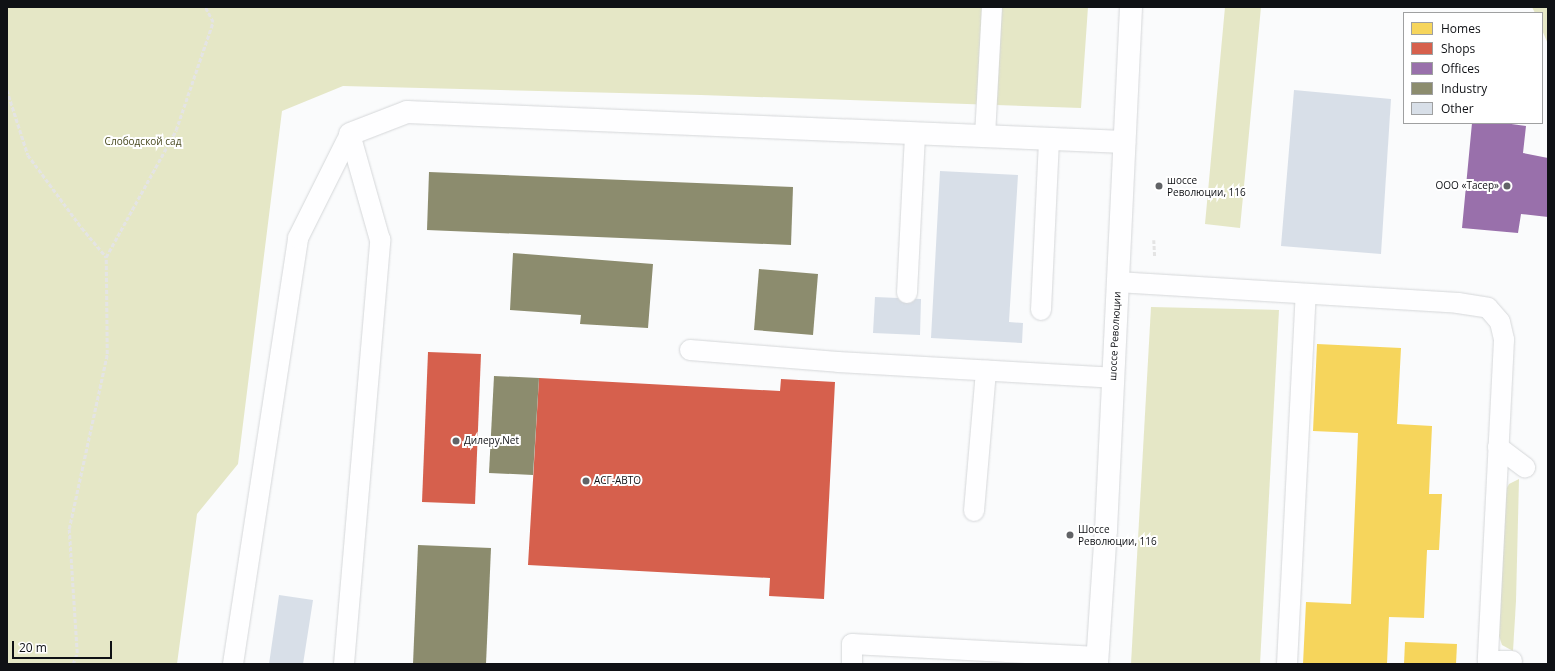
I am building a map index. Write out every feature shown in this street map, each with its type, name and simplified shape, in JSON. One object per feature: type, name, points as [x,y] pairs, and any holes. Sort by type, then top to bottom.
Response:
[{"type":"street","name":"шоссе Революции","points":[[1098,661],[1131,7]]},
{"type":"street","points":[[350,134],[407,112],[1124,142]]},
{"type":"lane","points":[[985,136],[992,7]]},
{"type":"lane","points":[[907,293],[915,133]]},
{"type":"lane","points":[[233,664],[298,238],[350,134]]},
{"type":"lane","points":[[344,664],[380,240],[350,134]]},
{"type":"lane","points":[[1041,310],[1049,139]]},
{"type":"lane","points":[[1117,282],[1458,303],[1488,308],[1500,322],[1504,340],[1488,662],[1512,661]]},
{"type":"lane","points":[[1287,664],[1306,294]]},
{"type":"lane","points":[[690,350],[838,362],[1113,378]]},
{"type":"lane","points":[[974,510],[986,371]]},
{"type":"lane","points":[[1498,447],[1525,467]]},
{"type":"lane","points":[[852,664],[852,644],[1098,661]]},
{"type":"path","points":[[73,664],[77,653],[70,529],[107,354],[106,257],[176,130],[212,22],[205,7]]},
{"type":"path","points":[[7,90],[28,155],[82,228],[106,257]]},
{"type":"green space","name":"Слободской сад","points":[[7,7],[1088,7],[1081,108],[701,95],[343,86],[282,111],[238,464],[197,514],[177,664],[7,664]]},
{"type":"green space","points":[[1225,7],[1261,7],[1240,228],[1205,224]]},
{"type":"green space","points":[[1532,7],[1548,7],[1548,44],[1543,32],[1543,12],[1534,12]]},
{"type":"green space","points":[[1151,307],[1279,310],[1260,664],[1131,664]]},
{"type":"green space","points":[[1519,479],[1516,601],[1513,651],[1502,645],[1499,636],[1504,493],[1509,484]]},
{"type":"building: Homes","points":[[1317,344],[1401,348],[1397,424],[1432,426],[1429,494],[1442,494],[1439,550],[1427,550],[1424,618],[1389,617],[1387,664],[1303,664],[1306,602],[1351,604],[1358,433],[1313,431]]},
{"type":"building: Homes","points":[[1405,642],[1457,644],[1456,664],[1404,664]]},
{"type":"building: Shops","points":[[428,352],[481,354],[475,504],[422,502]]},
{"type":"building: Shops","points":[[539,378],[780,391],[781,379],[835,382],[824,599],[769,596],[770,578],[528,565]]},
{"type":"building: Offices","name":"ООО «Тасер»","points":[[1472,124],[1511,124],[1526,126],[1523,153],[1548,158],[1548,217],[1521,214],[1518,233],[1462,228]]},
{"type":"building: Industry","points":[[429,172],[793,187],[791,245],[427,230]]},
{"type":"building: Industry","points":[[513,253],[653,264],[648,328],[580,324],[581,315],[510,310]]},
{"type":"building: Industry","points":[[759,269],[818,274],[813,335],[754,330]]},
{"type":"building: Industry","points":[[494,376],[539,378],[533,475],[489,473]]},
{"type":"building: Industry","points":[[418,545],[491,548],[486,664],[413,664]]},
{"type":"building: Other","points":[[1294,90],[1391,99],[1381,254],[1281,246]]},
{"type":"building: Other","points":[[940,171],[1018,175],[1009,322],[1023,323],[1022,343],[931,338]]},
{"type":"building: Other","points":[[875,297],[921,299],[920,335],[873,333]]},
{"type":"building: Other","points":[[279,595],[313,600],[303,664],[269,664]]},
{"type":"place","name":"шоссе Революции, 116","points":[[1159,186]]},
{"type":"place","name":"ООО «Тасер»","points":[[1507,186]]},
{"type":"place","name":"Дилеру.Net","points":[[456,441]]},
{"type":"place","name":"АСГ-АВТО","points":[[586,481]]},
{"type":"place","name":"Шоссе Революции, 116","points":[[1070,535]]}]
